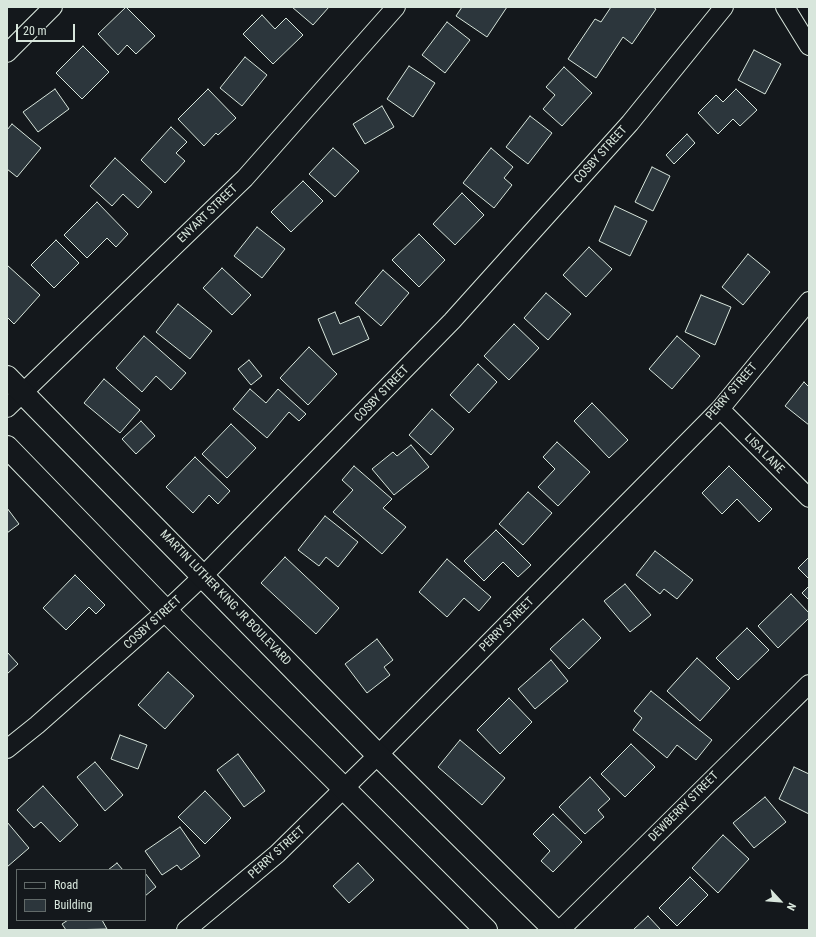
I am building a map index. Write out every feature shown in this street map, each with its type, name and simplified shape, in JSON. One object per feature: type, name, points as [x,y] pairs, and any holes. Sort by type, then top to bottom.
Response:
[{"type":"main road","name":"MARTIN LUTHER KING JR BOULEVARD","points":[[7,377],[378,755],[555,930]]},
{"type":"main road","points":[[7,447],[166,611],[486,930]]},
{"type":"street","points":[[7,53],[53,7]]},
{"type":"street","name":"ENYART STREET","points":[[7,408],[245,178],[396,7]]},
{"type":"street","name":"COSBY STREET","points":[[7,749],[37,725],[166,611],[203,576],[452,321],[630,123],[724,7]]},
{"type":"street","points":[[785,7],[809,46]]},
{"type":"street","name":"PERRY STREET","points":[[186,930],[277,854],[378,755],[720,409],[809,301]]},
{"type":"street","name":"LISA LANE","points":[[720,409],[809,498]]},
{"type":"street","name":"DEWBERRY STREET","points":[[560,930],[809,684]]},
{"type":"building","points":[[126,7],[155,36],[136,54],[127,45],[118,55],[98,34]]},
{"type":"building","points":[[292,7],[329,7],[313,25]]},
{"type":"building","points":[[462,7],[507,7],[487,37],[456,16]]},
{"type":"building","points":[[611,7],[653,7],[656,9],[632,44],[623,37],[596,78],[568,59],[595,19],[601,22]]},
{"type":"building","points":[[262,15],[275,29],[286,18],[303,35],[273,64],[243,34]]},
{"type":"building","points":[[447,22],[470,40],[445,73],[422,55]]},
{"type":"building","points":[[83,46],[109,72],[82,99],[56,73]]},
{"type":"building","points":[[754,50],[781,64],[765,94],[738,80]]},
{"type":"building","points":[[245,57],[267,75],[242,106],[220,88]]},
{"type":"building","points":[[409,66],[435,83],[413,117],[387,99]]},
{"type":"building","points":[[564,67],[592,93],[562,126],[543,109],[555,95],[546,87]]},
{"type":"building","points":[[55,89],[69,109],[38,132],[23,112]]},
{"type":"building","points":[[208,89],[236,118],[218,135],[216,133],[204,146],[178,119]]},
{"type":"building","points":[[736,89],[757,110],[740,126],[733,119],[718,134],[698,113],[716,95],[723,102]]},
{"type":"building","points":[[382,106],[394,127],[365,144],[353,124]]},
{"type":"building","points":[[530,116],[552,133],[528,164],[506,147]]},
{"type":"building","points":[[12,124],[41,148],[17,177],[7,169],[7,130]]},
{"type":"building","points":[[171,127],[187,142],[176,153],[185,161],[165,183],[141,160]]},
{"type":"building","points":[[687,134],[695,143],[674,164],[666,155]]},
{"type":"building","points":[[333,148],[359,171],[335,197],[309,174]]},
{"type":"building","points":[[491,148],[513,167],[504,178],[512,185],[494,208],[463,183]]},
{"type":"building","points":[[115,158],[152,192],[138,208],[123,194],[112,206],[90,186]]},
{"type":"building","points":[[652,167],[670,176],[653,211],[635,202]]},
{"type":"building","points":[[303,181],[323,201],[291,232],[271,212]]},
{"type":"building","points":[[462,193],[484,215],[455,245],[433,224]]},
{"type":"building","points":[[97,202],[128,234],[116,247],[107,238],[87,258],[64,235]]},
{"type":"building","points":[[615,206],[647,221],[630,256],[599,241]]},
{"type":"building","points":[[257,227],[285,249],[262,278],[234,256]]},
{"type":"building","points":[[419,234],[445,260],[419,287],[392,260]]},
{"type":"building","points":[[56,240],[79,263],[54,288],[31,265]]},
{"type":"building","points":[[589,247],[612,269],[586,297],[563,275]]},
{"type":"building","points":[[748,254],[770,272],[743,305],[722,287]]},
{"type":"building","points":[[7,265],[40,295],[14,324],[7,317]]},
{"type":"building","points":[[222,268],[251,295],[232,315],[203,288]]},
{"type":"building","points":[[383,270],[409,293],[381,326],[355,303]]},
{"type":"building","points":[[546,293],[571,314],[548,340],[524,318]]},
{"type":"building","points":[[701,295],[731,307],[715,345],[685,332]]},
{"type":"building","points":[[178,304],[212,331],[190,359],[156,332]]},
{"type":"building","points":[[335,312],[340,324],[359,316],[369,339],[333,355],[318,319]]},
{"type":"building","points":[[514,324],[539,348],[509,380],[484,356]]},
{"type":"building","points":[[144,336],[186,373],[171,390],[156,376],[142,392],[116,368]]},
{"type":"building","points":[[677,336],[700,356],[672,389],[649,369]]},
{"type":"building","points":[[309,347],[337,374],[308,405],[280,378]]},
{"type":"building","points":[[249,360],[262,376],[251,385],[238,369]]},
{"type":"building","points":[[478,364],[497,382],[469,413],[450,395]]},
{"type":"building","points":[[104,379],[140,410],[120,433],[84,403]]},
{"type":"building","points":[[804,382],[809,387],[809,425],[785,406]]},
{"type":"building","points":[[250,389],[266,403],[278,389],[306,414],[299,421],[289,412],[267,438],[233,409]]},
{"type":"building","points":[[592,403],[628,440],[609,458],[574,421]]},
{"type":"building","points":[[432,409],[454,429],[431,455],[409,435]]},
{"type":"building","points":[[141,421],[155,436],[136,454],[122,439]]},
{"type":"building","points":[[231,424],[256,448],[227,478],[202,454]]},
{"type":"building","points":[[557,442],[590,472],[558,506],[538,487],[555,469],[543,457]]},
{"type":"building","points":[[411,445],[429,467],[394,495],[372,469],[393,452],[397,456]]},
{"type":"building","points":[[195,457],[230,491],[218,504],[209,495],[193,513],[166,487]]},
{"type":"building","points":[[354,466],[392,499],[383,508],[406,527],[382,554],[333,512],[353,490],[342,480]]},
{"type":"building","points":[[729,466],[772,509],[759,522],[737,499],[722,514],[702,493]]},
{"type":"building","points":[[528,492],[552,513],[523,545],[499,524]]},
{"type":"building","points":[[7,508],[19,524],[7,533]]},
{"type":"building","points":[[325,516],[358,542],[338,567],[326,557],[319,566],[298,550]]},
{"type":"building","points":[[496,530],[531,565],[518,577],[503,562],[484,581],[464,561]]},
{"type":"building","points":[[655,551],[693,580],[677,599],[664,589],[660,594],[636,575]]},
{"type":"building","points":[[285,557],[339,608],[316,634],[261,583]]},
{"type":"building","points":[[809,557],[809,579],[798,568]]},
{"type":"building","points":[[447,559],[491,597],[479,611],[464,598],[447,617],[419,592]]},
{"type":"building","points":[[75,575],[105,605],[96,614],[89,607],[66,630],[43,608]]},
{"type":"building","points":[[625,584],[651,615],[630,632],[604,601]]},
{"type":"building","points":[[809,586],[809,600],[802,593]]},
{"type":"building","points":[[791,594],[809,613],[809,618],[778,648],[758,626]]},
{"type":"building","points":[[583,619],[601,638],[569,669],[550,649]]},
{"type":"building","points":[[747,628],[769,650],[738,680],[716,658]]},
{"type":"building","points":[[377,639],[393,660],[384,667],[390,675],[367,693],[345,664]]},
{"type":"building","points":[[7,652],[18,664],[7,674]]},
{"type":"building","points":[[697,658],[730,688],[700,721],[667,691]]},
{"type":"building","points":[[551,660],[568,681],[535,709],[518,689]]},
{"type":"building","points":[[168,672],[194,696],[165,729],[138,705]]},
{"type":"building","points":[[651,691],[712,740],[696,760],[677,745],[667,758],[633,730],[642,718],[634,711]]},
{"type":"building","points":[[509,698],[532,722],[500,754],[477,730]]},
{"type":"building","points":[[120,735],[147,745],[138,769],[111,759]]},
{"type":"building","points":[[460,740],[505,778],[482,805],[438,767]]},
{"type":"building","points":[[631,744],[655,767],[625,797],[601,774]]},
{"type":"building","points":[[238,754],[265,791],[244,807],[217,770]]},
{"type":"building","points":[[95,762],[123,795],[105,811],[77,777]]},
{"type":"building","points":[[794,767],[809,774],[809,814],[779,799]]},
{"type":"building","points":[[590,777],[610,799],[598,810],[604,817],[585,834],[559,807]]},
{"type":"building","points":[[43,786],[78,825],[60,842],[41,822],[34,828],[17,810]]},
{"type":"building","points":[[205,791],[231,818],[205,844],[178,817]]},
{"type":"building","points":[[765,797],[786,822],[754,848],[733,823]]},
{"type":"building","points":[[553,814],[582,842],[553,872],[541,861],[550,851],[533,834]]},
{"type":"building","points":[[7,822],[29,848],[7,867]]},
{"type":"building","points":[[180,827],[200,856],[181,870],[177,865],[162,875],[145,851]]},
{"type":"building","points":[[723,835],[749,859],[718,893],[692,868]]},
{"type":"building","points":[[117,863],[122,869],[109,869]]},
{"type":"building","points":[[358,863],[374,880],[349,903],[333,886]]},
{"type":"building","points":[[146,874],[156,887],[146,895]]},
{"type":"building","points":[[690,877],[708,895],[677,926],[659,908]]},
{"type":"building","points":[[648,916],[661,930],[633,930]]},
{"type":"building","points":[[66,921],[103,921],[107,929],[66,930],[62,924]]}]
